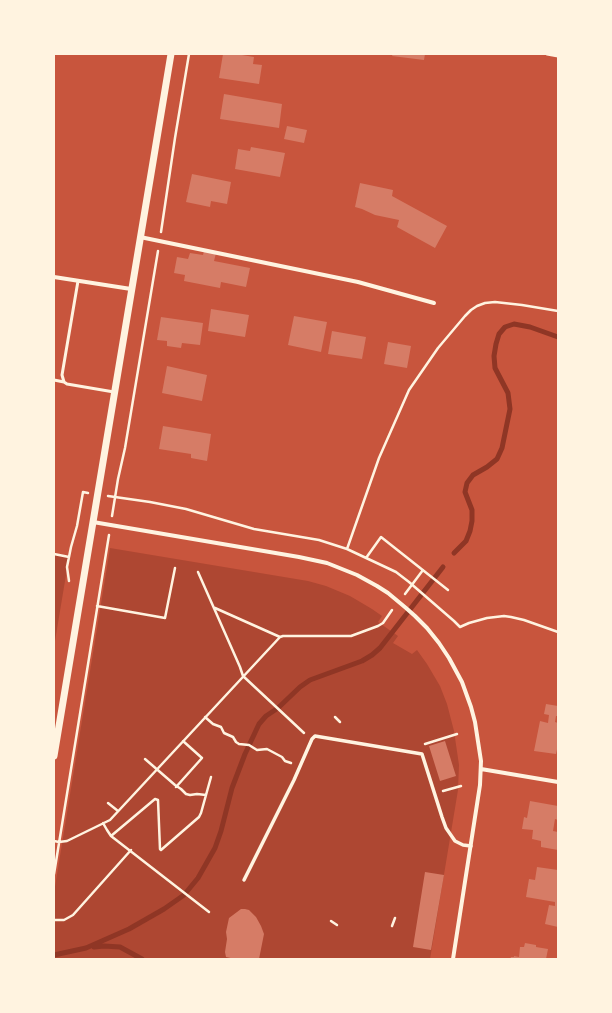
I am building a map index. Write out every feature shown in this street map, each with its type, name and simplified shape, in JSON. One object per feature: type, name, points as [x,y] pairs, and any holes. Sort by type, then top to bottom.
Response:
[{"type":"street","points":[[54,756],[170,54]]},
{"type":"street","points":[[140,237],[358,282],[434,303]]},
{"type":"street","points":[[54,277],[131,289]]},
{"type":"street","points":[[93,522],[318,561],[337,566],[358,575],[388,593],[415,616],[439,643],[462,682],[471,707],[478,736],[481,769],[480,785],[453,959]]},
{"type":"street","points":[[244,880],[289,792],[312,739],[316,736],[422,754],[446,828],[455,841],[460,844],[471,846]]},
{"type":"street","points":[[481,769],[558,782]]},
{"type":"lane","points":[[547,54],[558,56]]},
{"type":"lane","points":[[64,382],[62,376],[78,281]]},
{"type":"lane","points":[[54,380],[114,392]]},
{"type":"path","points":[[54,874],[97,606],[128,433],[189,54]]},
{"type":"path","points":[[346,549],[378,458],[409,390],[438,348],[465,316],[477,306],[495,302],[558,311]]},
{"type":"path","points":[[69,581],[67,567],[77,526],[83,492],[186,509],[254,529],[319,540],[346,549],[396,572],[454,620],[460,627],[487,618],[504,616],[524,620],[558,632]]},
{"type":"path","points":[[366,558],[381,538],[448,590]]},
{"type":"path","points":[[54,554],[69,557]]},
{"type":"path","points":[[97,606],[165,618],[175,568]]},
{"type":"path","points":[[401,599],[423,570]]},
{"type":"path","points":[[198,572],[244,678],[306,734]]},
{"type":"path","points":[[214,607],[280,637],[351,636],[378,626],[396,605]]},
{"type":"path","points":[[54,841],[67,841],[110,820],[183,740],[244,678],[280,637]]},
{"type":"path","points":[[205,717],[213,724],[221,727],[224,733],[233,737],[238,744],[249,745],[257,750],[267,749],[282,757],[285,761],[301,766]]},
{"type":"path","points":[[335,717],[340,722]]},
{"type":"path","points":[[422,754],[425,744],[457,734]]},
{"type":"path","points":[[176,786],[202,758],[183,740]]},
{"type":"path","points":[[146,759],[186,794],[206,795]]},
{"type":"path","points":[[111,836],[155,799],[158,800],[161,850],[197,819],[201,813],[211,777]]},
{"type":"path","points":[[434,794],[461,786]]},
{"type":"path","points":[[108,803],[118,810]]},
{"type":"path","points":[[103,823],[111,836],[209,912]]},
{"type":"path","points":[[54,920],[64,920],[73,916],[131,850]]},
{"type":"path","points":[[392,926],[396,918]]},
{"type":"path","points":[[330,921],[337,925]]},
{"type":"shaded area","points":[[110,548],[308,581],[326,586],[350,596],[382,616],[378,622],[398,636],[393,643],[412,654],[417,650],[440,686],[447,704],[454,731],[459,765],[458,790],[430,959],[54,959],[54,893]]},
{"type":"shaded area","points":[[54,554],[69,557],[54,647]]},
{"type":"building","points":[[223,54],[236,54],[254,57],[253,64],[262,65],[259,84],[219,78]]},
{"type":"building","points":[[393,54],[425,54],[424,60],[392,56]]},
{"type":"building","points":[[224,94],[282,104],[279,128],[220,119]]},
{"type":"building","points":[[287,126],[307,130],[304,143],[284,139]]},
{"type":"building","points":[[251,147],[285,153],[280,177],[235,169],[238,149],[250,151]]},
{"type":"building","points":[[192,174],[231,182],[227,204],[211,201],[210,207],[186,202]]},
{"type":"building","points":[[360,183],[393,190],[392,196],[447,226],[435,248],[397,227],[399,220],[375,215],[355,207]]},
{"type":"building","points":[[204,251],[216,253],[214,261],[250,268],[246,287],[221,282],[220,288],[184,281],[185,275],[174,273],[177,257],[188,259],[190,253],[203,255]]},
{"type":"building","points":[[211,309],[249,315],[245,337],[208,331]]},
{"type":"building","points":[[294,316],[327,322],[321,352],[288,345]]},
{"type":"building","points":[[161,317],[203,323],[200,345],[182,343],[181,348],[167,346],[167,341],[157,340]]},
{"type":"building","points":[[332,331],[366,337],[362,359],[328,354]]},
{"type":"building","points":[[388,342],[411,346],[407,368],[384,364]]},
{"type":"building","points":[[167,366],[207,375],[202,401],[162,393]]},
{"type":"building","points":[[163,426],[211,434],[207,461],[191,458],[191,454],[159,449]]},
{"type":"building","points":[[546,704],[558,706],[558,716],[556,716],[555,722],[558,723],[558,745],[556,754],[534,751],[540,721],[548,723],[549,715],[544,714]]},
{"type":"building","points":[[445,741],[456,776],[440,781],[429,746]]},
{"type":"building","points":[[530,801],[558,806],[558,820],[555,819],[553,831],[558,832],[558,850],[541,847],[541,841],[532,839],[533,830],[522,829],[524,817],[527,818]]},
{"type":"building","points":[[537,867],[558,870],[558,927],[545,924],[549,905],[555,906],[555,902],[526,897],[529,879],[535,880]]},
{"type":"building","points":[[425,872],[444,875],[431,950],[413,947]]},
{"type":"building","points":[[241,909],[249,910],[256,917],[264,934],[259,959],[235,959],[226,957],[226,932],[229,918]]},
{"type":"building","points":[[525,943],[548,949],[546,959],[510,959],[514,956],[519,957],[520,947],[524,947]]},
{"type":"waterway","points":[[454,553],[466,541],[472,521],[472,510],[465,492],[467,483],[473,475],[497,459],[502,448],[510,409],[508,393],[495,368],[494,356],[499,334],[505,327],[514,324],[530,327],[558,337]]},
{"type":"waterway","points":[[54,955],[86,948],[129,929],[164,909],[184,895],[198,878],[215,848],[232,788],[245,754],[259,724],[266,716],[278,708],[300,687],[310,680],[362,661],[372,655],[380,648],[443,567]]},
{"type":"waterway","points":[[94,947],[120,947],[142,959]]}]
